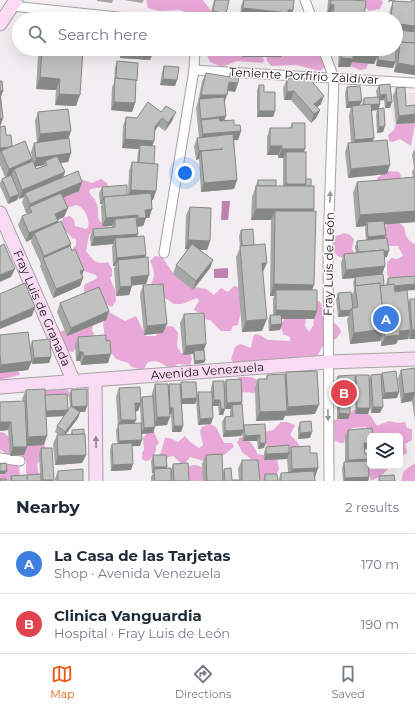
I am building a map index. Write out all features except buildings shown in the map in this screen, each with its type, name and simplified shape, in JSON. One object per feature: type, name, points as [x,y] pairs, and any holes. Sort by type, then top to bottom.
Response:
[{"type":"main road","points":[[0,24],[14,3]]},
{"type":"main road","name":"Fray Luis de Granada","points":[[0,213],[74,382]]},
{"type":"main road","name":"Avenida Venezuela","points":[[0,387],[95,381],[328,362],[415,359]]},
{"type":"main road","points":[[95,381],[96,481]]},
{"type":"street","points":[[305,0],[309,12]]},
{"type":"street","points":[[14,3],[83,12]]},
{"type":"street","points":[[164,253],[194,70],[195,56]]},
{"type":"street","name":"Fray Luis de León","points":[[326,56],[334,78],[328,244],[329,481]]},
{"type":"street","name":"Teniente Porfirio Zaldívar","points":[[194,70],[415,83]]},
{"type":"street","points":[[0,458],[20,461]]},
{"type":"shaded area","points":[[146,0],[203,0],[212,12],[184,12],[180,10],[159,11],[148,8]]},
{"type":"shaded area","points":[[365,0],[382,0],[383,2],[380,9],[369,11],[366,8]]},
{"type":"shaded area","points":[[207,56],[260,56],[263,57],[264,61],[262,63],[237,61],[222,67],[210,62]]},
{"type":"shaded area","points":[[266,56],[326,56],[326,64],[320,71],[296,65],[271,66],[267,61]]},
{"type":"shaded area","points":[[363,59],[368,64],[366,69],[360,70],[348,65],[347,61]]},
{"type":"shaded area","points":[[389,93],[415,93],[415,126],[394,127]]},
{"type":"shaded area","points":[[415,123],[411,146],[400,139],[392,142],[389,141],[388,135],[394,130],[396,124]]},
{"type":"shaded area","points":[[387,171],[399,172],[401,176],[399,181],[378,181],[377,178]]},
{"type":"shaded area","points":[[81,179],[92,183],[101,179],[107,183],[108,186],[91,189],[89,191],[95,199],[98,207],[99,220],[111,228],[91,233],[89,235],[86,251],[97,262],[108,262],[112,269],[112,276],[110,278],[115,290],[116,301],[112,307],[85,295],[85,285],[97,278],[96,275],[78,269],[70,252],[76,245],[76,239],[72,238],[67,232],[60,231],[63,218],[70,216],[74,220],[75,226],[86,229],[88,227],[88,218],[85,211],[77,205],[66,208],[59,200]]},
{"type":"shaded area","points":[[222,201],[230,201],[228,220],[221,220]]},
{"type":"shaded area","points":[[388,222],[401,224],[404,227],[407,237],[415,244],[415,282],[392,279],[387,275],[387,263],[391,258],[397,259],[403,256],[398,246],[388,246],[380,234],[384,231]]},
{"type":"shaded area","points":[[345,233],[354,239],[352,248],[355,258],[340,257],[335,253],[333,244],[336,236]]},
{"type":"shaded area","points":[[155,256],[162,257],[173,273],[195,287],[206,289],[214,295],[221,288],[228,292],[234,286],[239,287],[241,310],[238,325],[233,326],[231,331],[221,331],[210,320],[204,319],[201,313],[195,311],[194,309],[199,301],[197,298],[182,304],[174,304],[149,287],[153,280],[154,274],[150,261]]},
{"type":"shaded area","points":[[228,268],[228,278],[214,278],[214,269]]},
{"type":"shaded area","points":[[319,301],[325,316],[338,326],[341,332],[336,339],[324,344],[317,356],[304,356],[296,360],[236,365],[231,359],[235,347],[240,344],[251,348],[255,334],[268,340],[290,341],[290,337],[283,334],[281,327],[285,317],[306,318],[305,326],[309,332],[313,326],[317,302]]},
{"type":"shaded area","points":[[109,312],[125,321],[136,316],[146,336],[155,336],[163,328],[168,326],[174,327],[178,333],[177,346],[181,353],[190,353],[192,359],[190,365],[178,364],[168,367],[154,361],[148,362],[144,369],[141,370],[116,359],[106,346],[103,323]]},
{"type":"shaded area","points":[[93,323],[92,330],[95,336],[78,344],[73,352],[66,351],[58,334],[61,331]]},
{"type":"shaded area","points":[[0,367],[17,370],[20,373],[19,375],[0,380]]},
{"type":"shaded area","points":[[240,377],[251,377],[262,382],[260,391],[254,393],[243,392],[241,401],[234,382]]},
{"type":"shaded area","points":[[66,387],[71,395],[55,399],[29,390],[56,389]]},
{"type":"shaded area","points":[[357,408],[371,416],[377,426],[389,421],[398,423],[405,422],[407,428],[412,429],[412,440],[405,444],[407,453],[403,455],[403,433],[373,433],[366,427],[352,428],[345,437],[344,443],[340,443],[332,439],[332,424],[334,420],[350,414]]},
{"type":"shaded area","points":[[281,422],[287,422],[295,425],[290,435],[298,443],[300,448],[293,451],[267,447],[261,433],[273,430]]},
{"type":"shaded area","points":[[210,424],[216,427],[224,443],[232,443],[234,447],[224,455],[204,461],[190,457],[185,463],[181,463],[173,456],[168,457],[165,465],[162,463],[160,455],[165,438],[170,438],[178,442],[185,436],[190,442],[199,448],[203,445],[200,431],[202,427]]},
{"type":"shaded area","points":[[153,430],[159,443],[156,446],[156,451],[150,460],[145,461],[142,459],[142,453],[144,450],[143,438],[148,432]]},
{"type":"shaded area","points":[[0,432],[4,433],[10,438],[10,454],[6,454],[0,449]]},
{"type":"shaded area","points":[[240,437],[251,443],[257,454],[277,458],[279,469],[273,481],[261,481],[256,475],[252,460],[242,452],[237,442]]},
{"type":"shaded area","points":[[41,443],[45,446],[45,453],[37,464],[39,476],[27,475],[26,461],[22,456],[21,446]]},
{"type":"shaded area","points":[[0,462],[17,464],[19,467],[20,476],[15,481],[0,481]]},
{"type":"shaded area","points":[[415,463],[415,481],[401,481],[404,471]]},
{"type":"shaded area","points":[[196,465],[207,469],[211,481],[184,481],[184,470],[188,466]]},
{"type":"shaded area","points":[[388,469],[381,476],[371,481],[368,470]]},
{"type":"place","name":"La Casa de las Tarjetas","points":[[386,319]]},
{"type":"place","name":"Clinica Vanguardia","points":[[344,393]]}]
